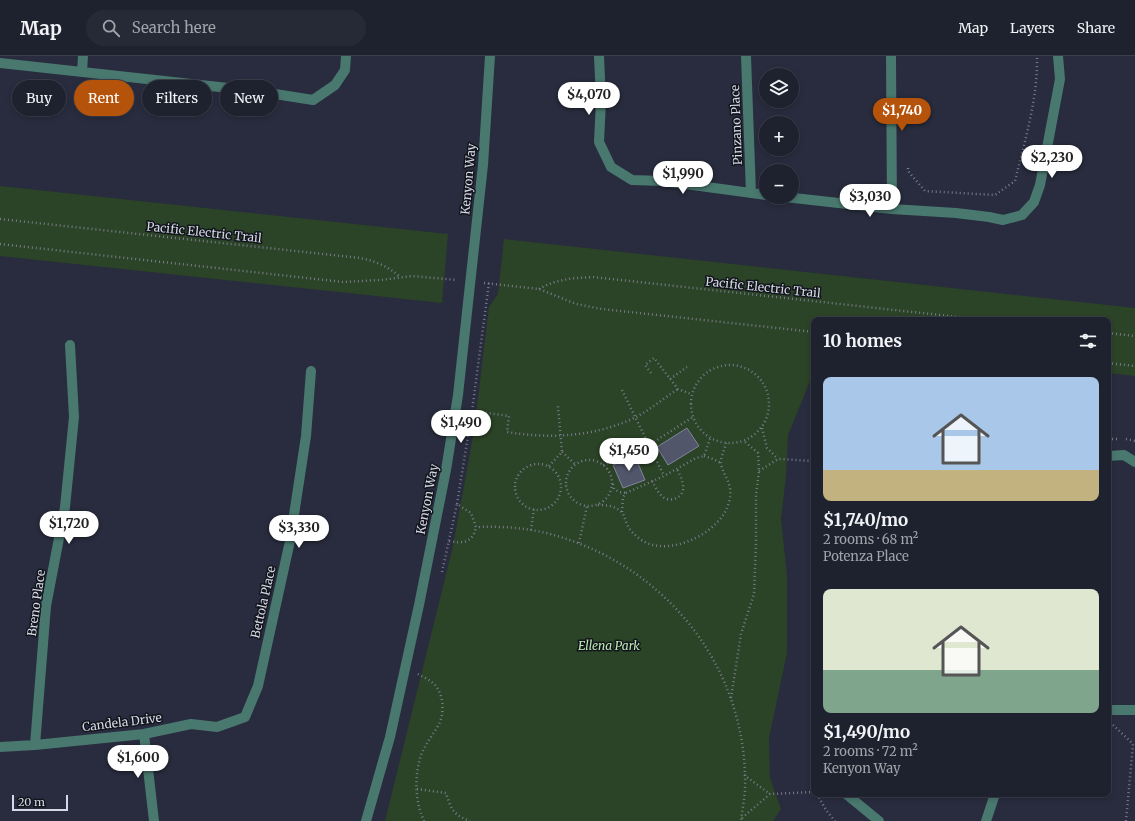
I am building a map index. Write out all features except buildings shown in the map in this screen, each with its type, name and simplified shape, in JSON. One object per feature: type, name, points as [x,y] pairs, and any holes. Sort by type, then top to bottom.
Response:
[{"type":"street","points":[[82,72],[83,56]]},
{"type":"street","points":[[0,63],[256,91],[313,100],[335,85],[345,70],[346,56]]},
{"type":"street","name":"Kenyon Way","points":[[366,821],[390,737],[419,605],[446,470],[458,395],[483,165],[490,56]]},
{"type":"street","points":[[599,56],[601,101],[599,142],[611,167],[632,180],[663,181],[759,194]]},
{"type":"street","name":"Pinzano Place","points":[[746,56],[751,193]]},
{"type":"street","points":[[891,56],[892,209]]},
{"type":"street","points":[[799,199],[892,209],[989,216],[1003,220],[1022,215],[1034,202],[1040,185],[1060,79],[1058,56]]},
{"type":"street","name":"Breno Place","points":[[34,745],[46,606],[65,507],[74,417],[70,345]]},
{"type":"street","name":"Bettola Place","points":[[245,717],[258,686],[290,541],[306,436],[311,370]]},
{"type":"street","points":[[1111,456],[1124,455],[1135,462]]},
{"type":"street","points":[[1111,710],[1135,710]]},
{"type":"street","name":"Candela Drive","points":[[0,747],[144,734],[191,724],[217,727],[245,717]]},
{"type":"street","points":[[144,734],[154,821]]},
{"type":"street","points":[[850,797],[879,821]]},
{"type":"street","points":[[986,821],[994,797]]},
{"type":"path","points":[[907,164],[908,170],[926,191],[995,195],[1015,181],[1028,131],[1038,71],[1038,56]]},
{"type":"path","name":"Pacific Electric Trail","points":[[0,219],[360,258],[375,261],[394,271],[400,277]]},
{"type":"path","points":[[0,244],[343,282],[381,280],[412,276],[441,279]]},
{"type":"path","name":"Pacific Electric Trail","points":[[539,289],[548,283],[572,278],[593,277],[959,317]]},
{"type":"path","name":"Pacific Electric Trail","points":[[472,410],[489,284],[539,289],[576,304],[602,309],[811,332]]},
{"type":"path","points":[[1111,333],[1135,336]]},
{"type":"path","points":[[651,373],[645,365],[654,358],[678,389],[692,394]]},
{"type":"path","points":[[1111,363],[1135,366]]},
{"type":"path","points":[[731,365],[744,367],[760,379],[769,396],[770,409],[766,422],[762,428],[744,441],[736,444],[723,443],[710,439],[700,431],[693,417],[690,407],[692,394],[697,382],[706,373],[718,367],[731,365]]},
{"type":"path","points":[[670,379],[687,367]]},
{"type":"path","points":[[440,578],[457,504],[472,410],[509,416],[507,432],[533,436],[560,436],[598,431],[635,418],[678,389]]},
{"type":"path","points":[[622,390],[664,476]]},
{"type":"path","points":[[558,406],[562,452],[576,465]]},
{"type":"path","points":[[602,465],[649,445],[693,417]]},
{"type":"path","points":[[762,428],[767,448],[778,459]]},
{"type":"path","points":[[704,456],[710,439]]},
{"type":"path","points":[[730,699],[741,634],[754,594],[756,495],[759,471],[758,453],[744,441]]},
{"type":"path","points":[[626,493],[623,497],[622,513],[632,533],[648,544],[676,545],[698,537],[718,522],[729,502],[729,483],[721,463],[726,443]]},
{"type":"path","points":[[549,466],[562,452]]},
{"type":"path","points":[[622,513],[608,504],[587,506],[577,503],[571,498],[566,485],[566,477],[570,470],[583,461],[591,460],[602,465],[610,474],[614,489],[619,492],[626,493],[664,476],[696,458],[704,456],[721,463]]},
{"type":"path","points":[[759,471],[778,459],[811,461]]},
{"type":"path","points":[[533,464],[549,466],[560,477],[561,492],[558,499],[547,508],[534,509],[526,506],[520,501],[515,488],[516,480],[520,473],[526,467],[533,464]]},
{"type":"path","points":[[652,481],[664,498],[670,500],[676,499],[681,495],[683,490],[677,469]]},
{"type":"path","points":[[598,505],[609,495],[612,489],[612,482]]},
{"type":"path","points":[[449,541],[459,543],[466,542],[475,533],[476,526],[471,513],[457,504]]},
{"type":"path","points":[[579,543],[587,506]]},
{"type":"path","points":[[531,530],[534,509]]},
{"type":"path","points":[[476,526],[508,527],[531,530],[556,535],[595,549],[638,574],[658,590],[678,610],[692,626],[706,648],[725,683],[730,699],[739,732],[744,766],[745,792],[741,820]]},
{"type":"path","points":[[420,666],[418,674],[434,684],[442,700],[443,713],[439,725],[427,742],[421,756],[417,773],[417,800],[424,821]]},
{"type":"path","points":[[1111,725],[1113,725],[1134,744],[1126,821]]},
{"type":"path","points":[[744,775],[770,794],[811,792]]},
{"type":"path","points":[[417,789],[446,793],[450,806],[454,812],[470,821]]},
{"type":"path","points":[[741,820],[770,794]]},
{"type":"path","points":[[819,797],[826,810],[835,821]]},
{"type":"green space","points":[[0,186],[448,234],[442,303],[0,256]]},
{"type":"green space","name":"Ellena Park","points":[[504,239],[1135,308],[1135,376],[1111,373],[1111,317],[811,317],[811,376],[788,435],[786,476],[781,519],[787,576],[787,653],[769,738],[770,778],[781,809],[773,821],[385,821],[453,546],[474,431],[489,307],[498,294]]}]
